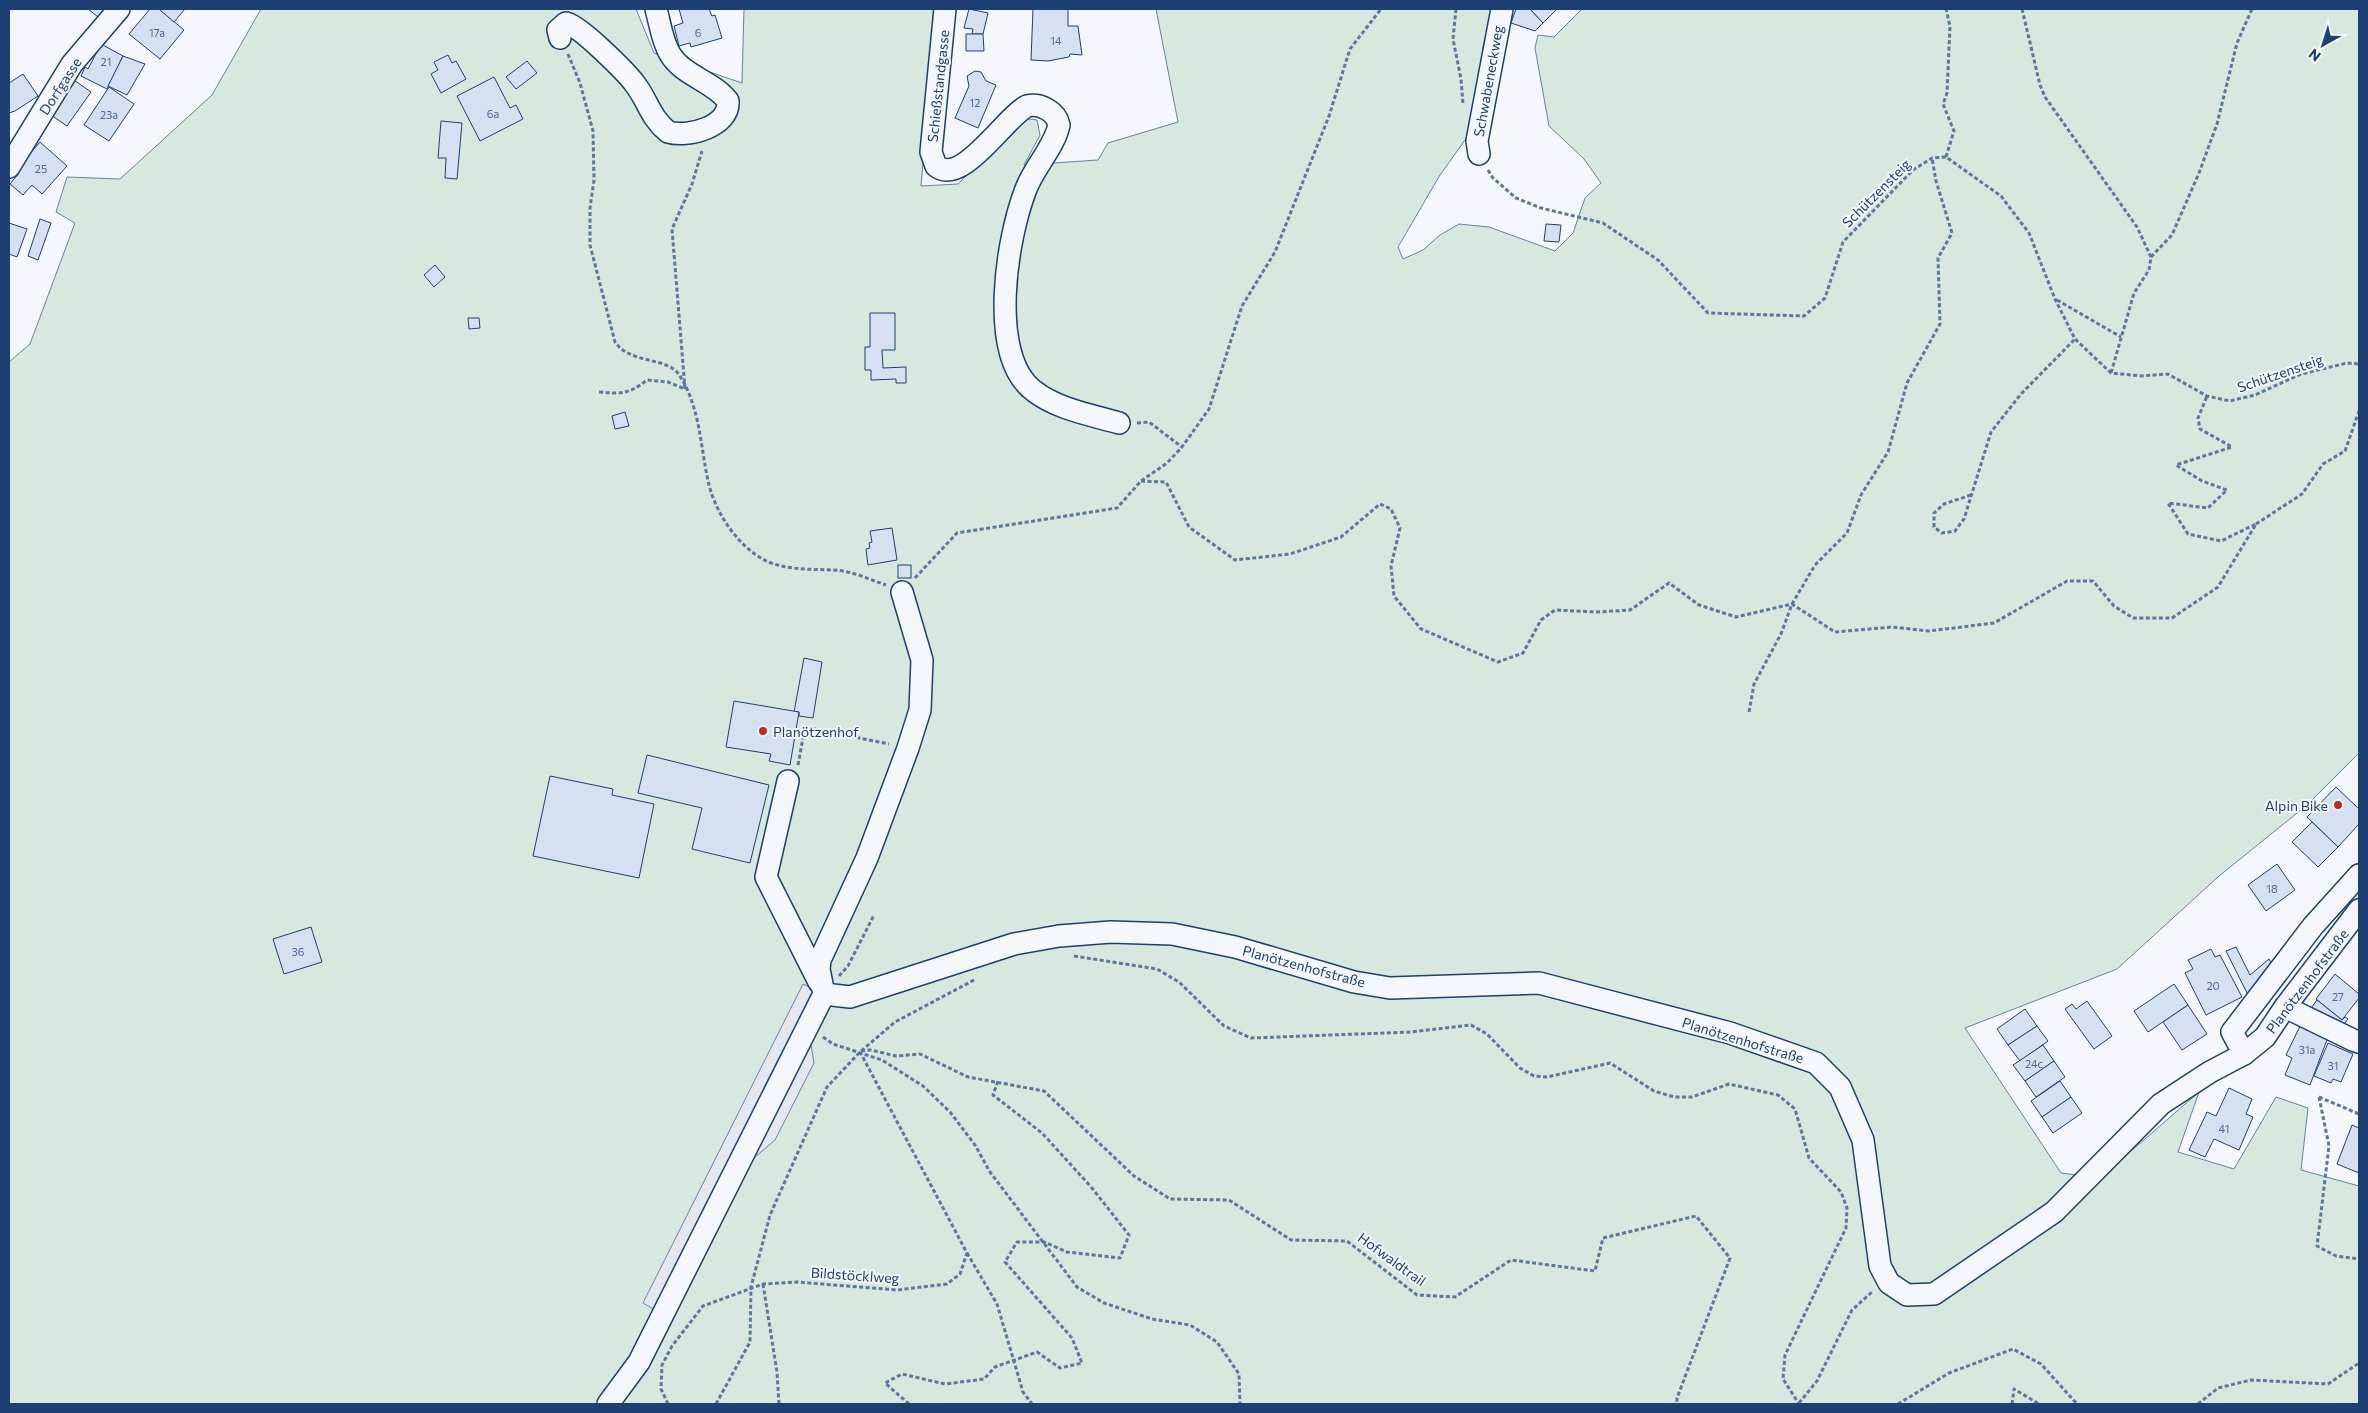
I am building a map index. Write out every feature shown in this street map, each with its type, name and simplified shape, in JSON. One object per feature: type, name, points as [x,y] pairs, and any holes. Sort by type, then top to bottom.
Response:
[{"type":"street","name":"Dorfgasse","points":[[9,167],[72,64],[119,9]]},
{"type":"street","points":[[560,38],[558,30],[562,24],[570,23],[581,30],[635,83],[652,116],[668,132],[678,133],[710,126],[721,120],[725,114],[728,101],[720,93],[681,66],[669,54],[656,9]]},
{"type":"street","name":"Schießstandgasse","points":[[945,9],[931,152],[936,166],[950,171],[964,166],[1028,106],[1033,105],[1044,108],[1055,116],[1059,125],[1055,136],[1027,186],[1018,212],[1011,242],[1006,281],[1006,328],[1012,361],[1017,373],[1034,392],[1052,403],[1119,423]]},
{"type":"street","name":"Schwabeneckweg","points":[[1479,154],[1477,140],[1502,9]]},
{"type":"street","points":[[608,1404],[639,1362],[824,994],[819,969],[820,960],[867,858],[908,748],[920,710],[922,660],[902,592]]},
{"type":"street","points":[[788,781],[766,877],[824,994]]},
{"type":"street","points":[[2244,1054],[2232,1032],[2313,926],[2359,875]]},
{"type":"street","name":"Planötzenhofstraße","points":[[824,994],[850,997],[1014,944],[1059,936],[1111,932],[1172,934],[1235,947],[1354,982],[1390,988],[1539,983],[1730,1033],[1816,1063],[1840,1086],[1863,1140],[1880,1266],[1889,1283],[1908,1295],[1934,1294],[2054,1212],[2161,1104],[2210,1072],[2244,1054],[2265,1037],[2285,1007],[2359,910]]},
{"type":"street","points":[[2285,1007],[2359,1042]]},
{"type":"path","points":[[560,38],[580,83],[593,131],[594,180],[590,208],[590,245],[615,342],[627,354],[672,368],[680,375],[696,409],[700,423],[709,485],[717,508],[747,547],[772,563],[793,568],[854,573],[902,592],[957,533],[1117,508],[1141,481],[1166,464],[1182,447],[1209,409],[1242,306],[1274,252],[1329,116],[1350,49],[1381,9]]},
{"type":"path","points":[[1456,9],[1453,39],[1461,79],[1463,107]]},
{"type":"path","points":[[1946,9],[1950,26],[1947,93],[1943,104],[1954,131],[1946,157],[2001,196],[2029,233],[2055,299],[2075,339],[2111,373],[2134,293],[2150,270],[2151,257],[2137,227],[2045,97],[2040,85],[2022,9]]},
{"type":"path","points":[[2151,257],[2172,235],[2192,189],[2217,124],[2237,44],[2252,9]]},
{"type":"path","points":[[685,389],[672,229],[692,184],[710,126]]},
{"type":"path","name":"Schützensteig","points":[[1479,154],[1493,178],[1516,198],[1540,208],[1603,223],[1658,260],[1708,313],[1804,316],[1826,298],[1843,242],[1913,170],[1932,158],[1946,157]]},
{"type":"path","points":[[1749,712],[1754,684],[1781,634],[1792,604],[1815,565],[1847,533],[1861,495],[1888,452],[1907,382],[1940,324],[1938,258],[1952,234],[1936,182],[1932,158]]},
{"type":"path","points":[[2055,299],[2121,338]]},
{"type":"path","points":[[1971,495],[1944,504],[1934,513],[1934,526],[1942,533],[1955,531],[1964,520],[1991,432],[2021,394],[2075,339]]},
{"type":"path","name":"Schützensteig","points":[[2111,373],[2141,376],[2168,374],[2207,396],[2230,401],[2255,395],[2301,374],[2347,363],[2359,364]]},
{"type":"path","points":[[599,392],[628,392],[648,380],[668,382],[685,389]]},
{"type":"path","points":[[2207,396],[2198,418],[2200,429],[2232,447],[2176,465],[2202,481],[2227,490],[2208,508],[2168,503],[2188,534],[2221,541],[2256,524],[2302,494],[2323,464],[2345,451],[2359,411]]},
{"type":"path","points":[[1119,423],[1149,422],[1182,447]]},
{"type":"path","points":[[1141,481],[1166,482],[1189,527],[1235,560],[1290,554],[1341,537],[1380,504],[1391,509],[1400,528],[1391,566],[1394,596],[1421,629],[1498,662],[1522,653],[1541,620],[1555,610],[1598,612],[1630,610],[1669,583],[1699,605],[1736,617],[1792,604],[1836,632],[1892,627],[1929,631],[1994,623],[2066,581],[2093,582],[2114,606],[2133,618],[2172,618],[2218,587],[2256,524]]},
{"type":"path","points":[[788,781],[798,766],[805,728],[875,741]]},
{"type":"path","points":[[824,994],[848,966],[874,915]]},
{"type":"path","points":[[1065,957],[1074,956],[1158,969],[1179,982],[1224,1026],[1251,1038],[1411,1032],[1471,1025],[1487,1034],[1520,1068],[1534,1076],[1547,1077],[1610,1063],[1654,1091],[1674,1097],[1692,1097],[1729,1084],[1778,1095],[1795,1109],[1809,1158],[1841,1192],[1847,1208],[1846,1228],[1785,1354],[1782,1378],[1790,1393],[1799,1403],[1817,1381],[1852,1310],[1868,1294],[1889,1283]]},
{"type":"path","points":[[716,1404],[750,1342],[751,1287],[770,1215],[827,1087],[860,1052],[895,1022],[977,978]]},
{"type":"path","points":[[808,1026],[834,1044],[882,1060],[923,1086],[950,1112],[975,1145],[990,1172],[1078,1287],[1104,1303],[1152,1318],[1190,1325],[1218,1342],[1239,1374],[1240,1404]]},
{"type":"path","name":"Hofwaldtrail","points":[[860,1052],[871,1050],[896,1056],[920,1054],[968,1076],[1044,1091],[1134,1176],[1170,1199],[1229,1200],[1291,1240],[1347,1241],[1418,1295],[1455,1296],[1511,1260],[1595,1271],[1603,1238],[1696,1216],[1730,1258],[1677,1398],[1677,1404]]},
{"type":"path","points":[[860,1052],[967,1253],[997,1304],[1024,1392],[1032,1404]]},
{"type":"path","points":[[908,1404],[885,1383],[902,1374],[944,1384],[984,1379],[995,1367],[1037,1352],[1060,1368],[1082,1363],[1072,1338],[1005,1262],[1016,1242],[1044,1242],[1067,1252],[1120,1258],[1130,1235],[1092,1188],[1042,1133],[993,1095],[998,1081]]},
{"type":"path","points":[[2359,1114],[2319,1097],[2329,1146],[2317,1246],[2336,1256],[2359,1259]]},
{"type":"path","name":"Bildstöcklweg","points":[[668,1404],[661,1389],[662,1365],[672,1346],[703,1306],[763,1284],[797,1282],[897,1290],[947,1284],[960,1274],[967,1253]]},
{"type":"path","points":[[763,1284],[777,1372],[779,1404]]},
{"type":"path","points":[[686,1320],[690,1323]]},
{"type":"path","points":[[1898,1404],[1949,1373],[2013,1349],[2041,1364],[2078,1404]]},
{"type":"path","points":[[2198,1404],[2218,1388],[2251,1380],[2328,1384],[2359,1363]]},
{"type":"path","points":[[2012,1404],[2014,1389],[2039,1404]]},
{"type":"shaded area","points":[[261,9],[636,9],[654,53],[742,83],[744,9],[936,9],[921,186],[958,184],[1022,118],[1037,120],[1040,135],[1024,165],[1098,160],[1108,143],[1178,122],[1156,9],[1495,9],[1483,47],[1481,84],[1470,133],[1440,175],[1398,247],[1403,259],[1423,250],[1440,235],[1459,224],[1489,227],[1555,251],[1573,233],[1585,198],[1601,183],[1584,159],[1549,126],[1535,48],[1538,35],[1554,37],[1582,9],[2359,9],[2359,753],[2307,805],[2219,876],[2117,969],[1965,1028],[2061,1173],[2100,1178],[2199,1092],[2178,1152],[2234,1169],[2276,1097],[2308,1108],[2301,1170],[2359,1186],[2359,1404],[9,1404],[9,362],[30,344],[75,223],[56,212],[67,177],[120,179],[212,95]]},
{"type":"shaded area","points":[[803,984],[824,994],[808,1027],[814,1063],[775,1140],[733,1176],[664,1315],[643,1303]]},
{"type":"building","points":[[88,9],[113,9],[103,21]]},
{"type":"building","points":[[150,9],[159,9],[184,30],[160,59],[129,34]]},
{"type":"building","points":[[159,9],[185,9],[174,22]]},
{"type":"building","points":[[679,9],[709,9],[712,16],[715,15],[722,38],[691,47],[690,43],[679,46],[674,26],[683,23]]},
{"type":"building","points":[[969,9],[988,13],[983,34],[972,34],[973,29],[964,28]]},
{"type":"building","points":[[1033,9],[1068,9],[1068,26],[1078,26],[1082,55],[1070,54],[1069,57],[1048,61],[1031,60]]},
{"type":"building","points":[[1516,9],[1530,9],[1543,23],[1535,31],[1511,23]]},
{"type":"building","points":[[1530,9],[1557,9],[1543,23]]},
{"type":"building","points":[[966,34],[983,34],[984,51],[966,51]]},
{"type":"building","points":[[101,44],[123,56],[107,89],[81,76],[85,67],[88,69]]},
{"type":"building","points":[[448,55],[452,63],[456,61],[466,79],[441,93],[431,74],[438,70],[434,62]]},
{"type":"building","points":[[123,56],[145,64],[127,95],[108,86]]},
{"type":"building","points":[[527,61],[537,73],[516,89],[506,77]]},
{"type":"building","points":[[975,71],[981,72],[986,81],[996,85],[978,128],[955,118],[969,86],[967,76]]},
{"type":"building","points":[[23,74],[38,96],[9,113],[9,83]]},
{"type":"building","points":[[494,77],[510,108],[516,105],[523,119],[480,141],[457,96]]},
{"type":"building","points":[[71,78],[91,92],[67,126],[48,113]]},
{"type":"building","points":[[109,87],[134,104],[109,141],[84,125]]},
{"type":"building","points":[[441,121],[462,123],[457,179],[445,178],[446,158],[438,158]]},
{"type":"building","points":[[40,142],[67,166],[42,194],[32,185],[23,195],[10,184],[19,173],[15,171]]},
{"type":"building","points":[[40,219],[51,223],[38,260],[28,256]]},
{"type":"building","points":[[9,223],[27,229],[17,257],[9,254]]},
{"type":"building","points":[[1546,224],[1561,225],[1559,242],[1544,241]]},
{"type":"building","points":[[435,265],[445,277],[434,287],[424,275]]},
{"type":"building","points":[[870,313],[895,313],[895,350],[882,350],[883,368],[906,367],[906,383],[896,383],[896,379],[871,380],[871,370],[865,370],[865,347],[870,347]]},
{"type":"building","points":[[468,318],[479,318],[480,328],[469,329]]},
{"type":"building","points":[[625,412],[629,426],[615,429],[612,416]]},
{"type":"building","points":[[892,528],[897,560],[868,565],[866,549],[870,548],[869,543],[872,542],[870,531]]},
{"type":"building","points":[[898,565],[911,565],[911,578],[898,578]]},
{"type":"building","points":[[804,658],[822,662],[813,718],[799,716],[799,712],[794,712]]},
{"type":"building","name":"Planötzenhof","points":[[734,701],[799,712],[790,765],[769,761],[771,754],[726,747]]},
{"type":"building","points":[[647,755],[769,785],[750,863],[692,849],[702,808],[638,793]]},
{"type":"building","points":[[550,776],[613,789],[612,795],[654,804],[639,878],[533,856]]},
{"type":"building","points":[[2336,787],[2359,809],[2359,824],[2338,847],[2307,817]]},
{"type":"building","points":[[2312,822],[2338,847],[2318,867],[2292,842]]},
{"type":"building","points":[[2277,864],[2295,890],[2266,911],[2248,885]]},
{"type":"building","points":[[311,927],[322,962],[284,974],[273,939]]},
{"type":"building","points":[[2236,947],[2250,975],[2269,959],[2275,971],[2251,1001],[2226,951]]},
{"type":"building","points":[[2211,949],[2215,957],[2220,955],[2242,997],[2206,1015],[2185,973],[2193,969],[2188,960]]},
{"type":"building","points":[[2335,974],[2359,994],[2359,998],[2342,1020],[2316,999]]},
{"type":"building","points":[[2174,984],[2188,1005],[2148,1032],[2134,1011]]},
{"type":"building","points":[[2317,1000],[2342,1020],[2345,1017],[2348,1019],[2342,1027],[2309,1011]]},
{"type":"building","points":[[2087,1001],[2112,1036],[2094,1049],[2065,1009],[2072,1004],[2076,1009]]},
{"type":"building","points":[[2188,1005],[2207,1034],[2182,1050],[2163,1022]]},
{"type":"building","points":[[2025,1009],[2037,1026],[2008,1045],[1997,1029]]},
{"type":"building","points":[[2302,1022],[2328,1037],[2310,1085],[2285,1075],[2292,1058],[2286,1055]]},
{"type":"building","points":[[2037,1026],[2048,1041],[2020,1061],[2008,1045]]},
{"type":"building","points":[[2328,1043],[2353,1054],[2341,1082],[2333,1079],[2331,1083],[2314,1076]]},
{"type":"building","points":[[2043,1045],[2054,1061],[2025,1081],[2013,1065]]},
{"type":"building","points":[[2054,1061],[2065,1077],[2036,1097],[2025,1081]]},
{"type":"building","points":[[2060,1081],[2071,1097],[2042,1117],[2031,1101]]},
{"type":"building","points":[[2229,1088],[2252,1099],[2246,1114],[2253,1117],[2239,1150],[2214,1139],[2205,1157],[2189,1150],[2207,1112],[2216,1116]]},
{"type":"building","points":[[2071,1097],[2082,1113],[2053,1133],[2042,1117]]},
{"type":"building","points":[[2352,1125],[2359,1128],[2359,1173],[2337,1164]]},
{"type":"place","name":"Planötzenhof","points":[[763,731]]},
{"type":"place","name":"Alpin Bike","points":[[2338,805]]}]
